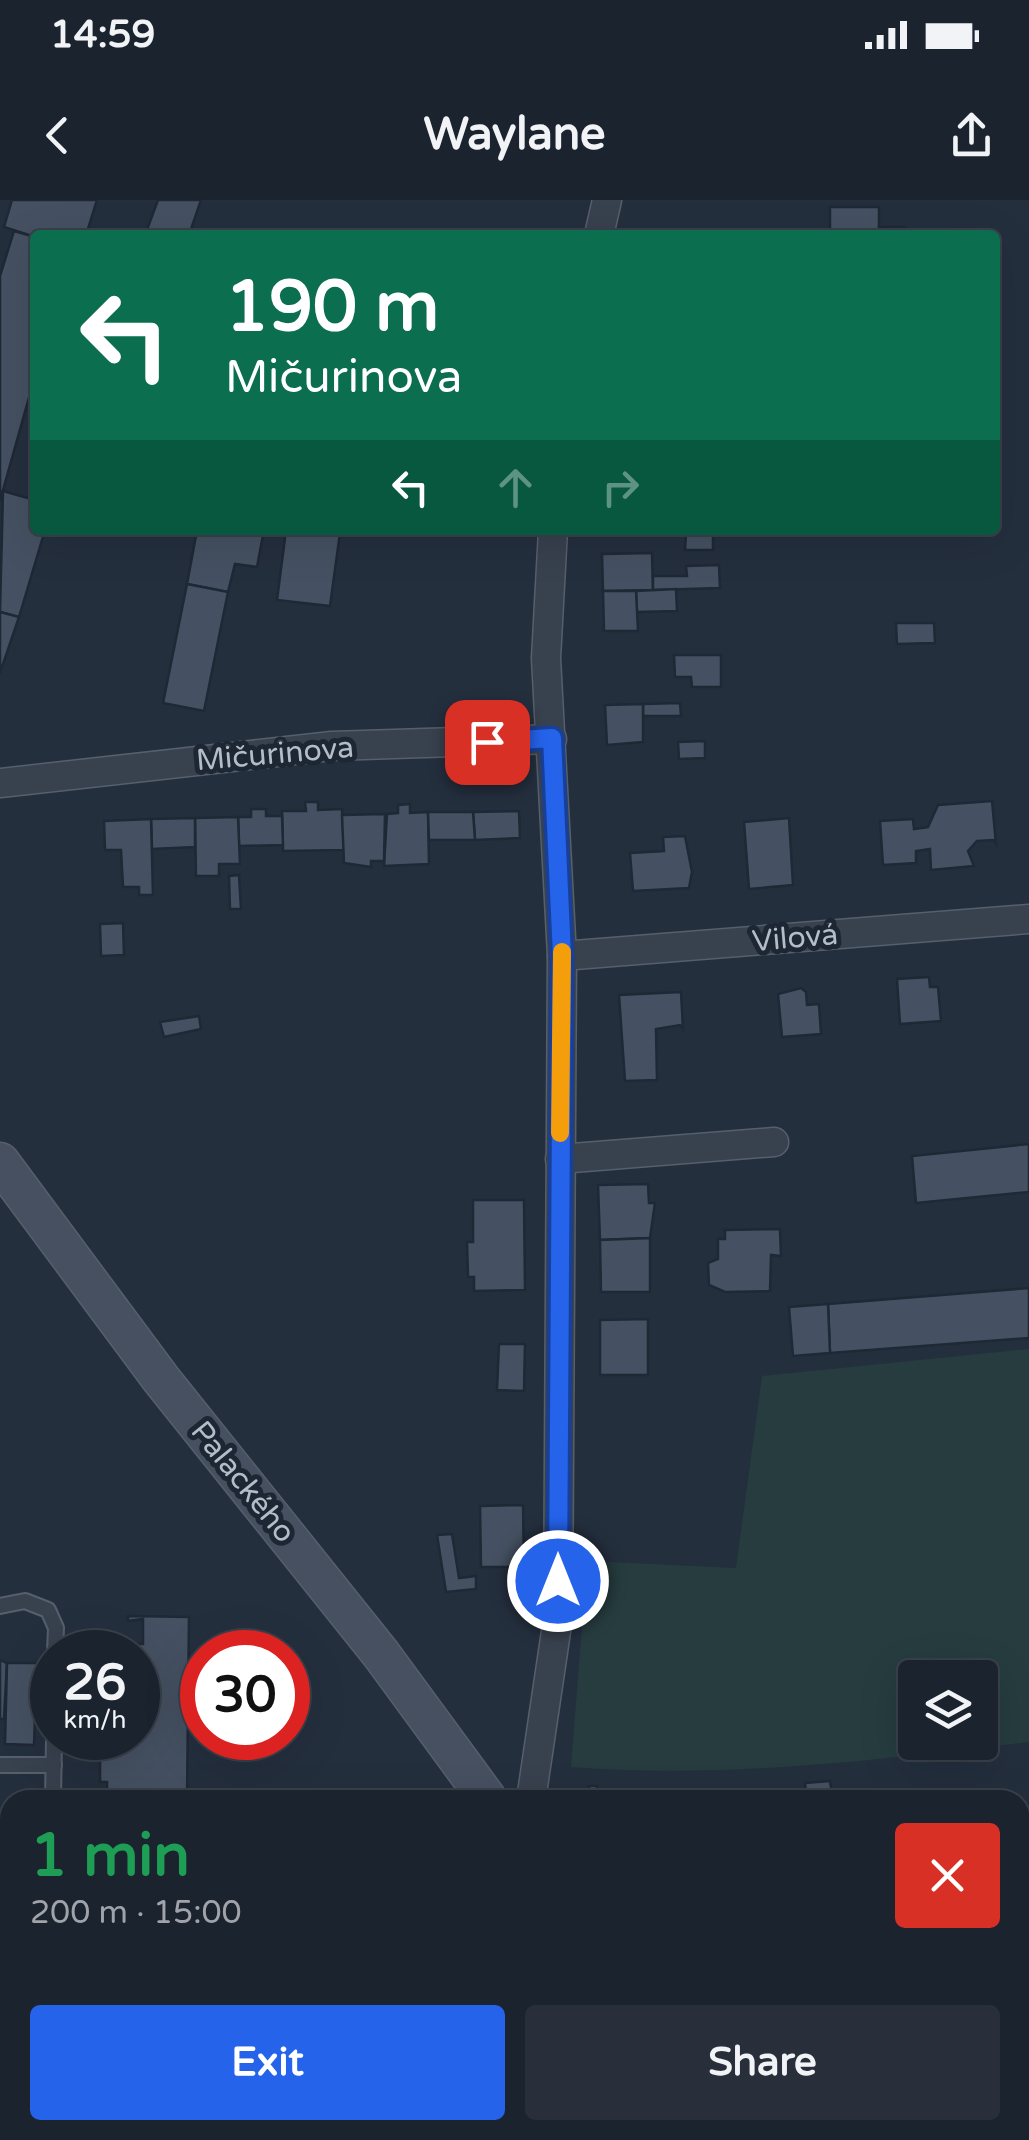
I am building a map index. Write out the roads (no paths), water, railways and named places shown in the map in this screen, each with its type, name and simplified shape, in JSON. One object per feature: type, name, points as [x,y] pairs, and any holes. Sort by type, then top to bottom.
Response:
[{"type":"street","points":[[600,230],[607,200]]},
{"type":"street","points":[[532,1790],[558,1618],[562,956],[546,658],[553,535]]},
{"type":"street","name":"Mičurinova","points":[[0,783],[332,746],[552,738]]},
{"type":"street","name":"Vilová","points":[[562,956],[1029,919]]},
{"type":"street","points":[[560,1159],[774,1142]]},
{"type":"street","name":"Palackého","points":[[0,1162],[161,1379],[381,1654],[481,1790]]},
{"type":"lane","points":[[0,1606],[25,1601],[48,1610],[56,1630]]},
{"type":"lane","points":[[54,1760],[54,1790]]},
{"type":"lane","points":[[0,1765],[54,1765]]}]
